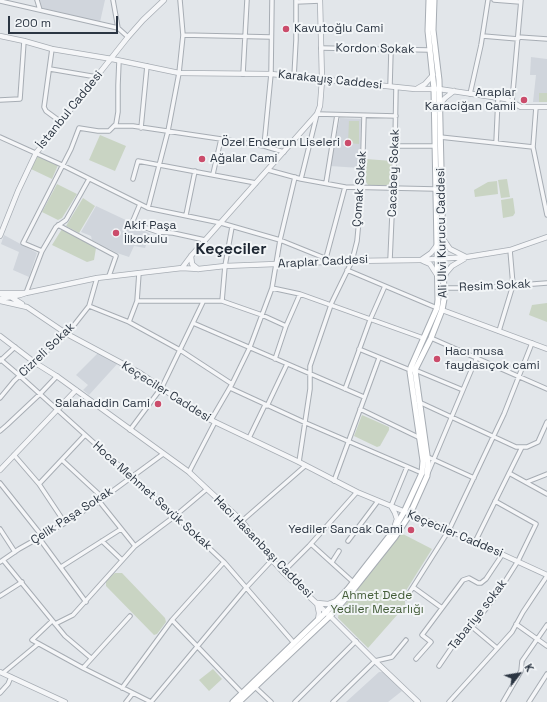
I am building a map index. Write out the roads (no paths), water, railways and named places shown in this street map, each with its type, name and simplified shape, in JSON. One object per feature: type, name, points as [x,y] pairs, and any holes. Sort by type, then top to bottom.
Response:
[{"type":"main road","name":"Ali Ulvi Kurucu Caddesi","points":[[233,702],[318,620],[328,614],[336,601],[353,582],[395,528],[422,473],[423,461],[413,370],[423,338],[439,309],[438,276],[443,239],[439,105],[429,50],[429,0]]},
{"type":"main road","name":"Ali Ulvi Kurucu Caddesi","points":[[239,702],[353,590],[395,537],[410,514],[427,476],[429,468],[428,457],[420,402],[413,370],[431,338],[444,288],[438,244],[435,189],[436,89],[434,0]]},
{"type":"street","points":[[37,0],[40,10]]},
{"type":"street","points":[[113,0],[118,28]]},
{"type":"street","name":"İstanbul Caddesi","points":[[0,236],[18,191],[36,153],[128,37],[164,0]]},
{"type":"street","points":[[148,208],[168,131],[179,73],[183,35],[180,0]]},
{"type":"street","points":[[243,74],[247,0]]},
{"type":"street","points":[[264,146],[271,74],[272,0]]},
{"type":"street","points":[[470,94],[483,36],[488,0]]},
{"type":"street","points":[[494,0],[520,1],[512,102]]},
{"type":"street","points":[[0,1],[118,28],[128,37]]},
{"type":"street","points":[[294,77],[296,1],[320,1],[322,80],[320,106],[302,179]]},
{"type":"street","points":[[183,35],[271,37]]},
{"type":"street","name":"Karakayış Caddesi","points":[[0,36],[52,49],[112,59],[179,73],[271,74],[415,89],[436,89],[498,98],[512,102],[521,107],[547,107]]},
{"type":"street","points":[[483,36],[547,39]]},
{"type":"street","points":[[0,100],[20,99],[24,41]]},
{"type":"street","name":"Kordon Sokak","points":[[321,48],[429,50]]},
{"type":"street","points":[[52,49],[45,109],[61,122]]},
{"type":"street","points":[[390,86],[391,50]]},
{"type":"street","points":[[42,252],[24,243],[71,149],[79,128],[109,131],[114,126],[118,112],[119,61]]},
{"type":"street","points":[[141,128],[147,66]]},
{"type":"street","points":[[50,69],[97,77]]},
{"type":"street","points":[[415,89],[425,84],[433,76]]},
{"type":"street","name":"Cacabey Sokak","points":[[390,260],[396,87]]},
{"type":"street","points":[[439,105],[454,91]]},
{"type":"street","points":[[496,143],[498,98]]},
{"type":"street","points":[[536,107],[533,147],[547,215]]},
{"type":"street","points":[[317,114],[396,116]]},
{"type":"street","points":[[182,268],[317,114]]},
{"type":"street","points":[[326,183],[337,115]]},
{"type":"street","name":"Çomak Sokak","points":[[299,462],[306,423],[311,375],[310,366],[330,306],[352,261],[357,241],[362,187],[364,116]]},
{"type":"street","points":[[114,126],[133,126],[221,138],[264,146],[284,152]]},
{"type":"street","points":[[0,137],[62,165],[148,208],[221,223],[280,240],[333,262]]},
{"type":"street","points":[[440,137],[533,147]]},
{"type":"street","points":[[212,174],[221,138]]},
{"type":"street","points":[[395,146],[435,146]]},
{"type":"street","points":[[133,179],[138,161],[256,183]]},
{"type":"street","points":[[268,170],[302,179],[345,187],[435,189]]},
{"type":"street","points":[[186,215],[195,171]]},
{"type":"street","points":[[189,472],[250,347],[272,288],[280,240],[295,177]]},
{"type":"street","points":[[27,307],[23,300],[42,252],[58,225],[66,220],[89,179]]},
{"type":"street","points":[[326,258],[345,187]]},
{"type":"street","points":[[140,204],[132,223],[158,232],[174,233],[205,240]]},
{"type":"street","points":[[58,225],[116,256],[109,276]]},
{"type":"street","points":[[222,301],[225,266],[232,227]]},
{"type":"street","name":"Araplar Caddesi","points":[[0,293],[26,292],[109,276],[182,268],[198,269],[225,266],[352,261],[440,260],[510,250],[547,237]]},
{"type":"street","points":[[443,239],[450,249],[467,257]]},
{"type":"street","points":[[420,260],[431,253],[438,244]]},
{"type":"street","points":[[499,331],[513,285],[510,250]]},
{"type":"street","points":[[191,256],[192,264],[198,269]]},
{"type":"street","points":[[443,280],[446,273],[452,266],[467,257]]},
{"type":"street","points":[[420,260],[430,264],[438,276]]},
{"type":"street","points":[[347,270],[439,309],[547,349]]},
{"type":"street","points":[[129,322],[137,301],[139,273]]},
{"type":"street","name":"Cizreli Sokak","points":[[0,398],[34,362],[67,334],[89,306],[98,278]]},
{"type":"street","name":"Resim Sokak","points":[[444,288],[480,288],[547,283]]},
{"type":"street","points":[[345,389],[370,320],[385,286]]},
{"type":"street","points":[[272,288],[300,294],[423,338]]},
{"type":"street","name":"Araplar Caddesi","points":[[0,300],[26,292]]},
{"type":"street","points":[[0,293],[27,307]]},
{"type":"street","points":[[275,359],[286,326],[300,294]]},
{"type":"street","name":"Keçeciler Caddesi","points":[[0,300],[27,307],[67,334],[140,373],[199,414],[299,462],[357,492],[450,530],[547,575]]},
{"type":"street","points":[[137,301],[222,301],[262,315],[286,326]]},
{"type":"street","points":[[130,430],[162,388],[203,302]]},
{"type":"street","points":[[89,306],[129,322],[180,350],[232,384]]},
{"type":"street","points":[[193,323],[364,397]]},
{"type":"street","name":"Hacı Hasanbaşı Caddesi","points":[[0,336],[34,362],[57,376],[189,472],[242,521],[283,572],[317,603],[418,702]]},
{"type":"street","points":[[431,338],[547,389]]},
{"type":"street","points":[[406,598],[450,530],[504,414],[532,343]]},
{"type":"street","points":[[0,360],[15,347]]},
{"type":"street","points":[[359,349],[463,390]]},
{"type":"street","points":[[334,481],[364,397],[380,358]]},
{"type":"street","points":[[427,476],[476,358]]},
{"type":"street","name":"Hoca Mehmet Sevük Sokak","points":[[0,360],[40,394],[224,562],[294,643]]},
{"type":"street","points":[[249,438],[287,364]]},
{"type":"street","points":[[0,430],[40,394],[57,376]]},
{"type":"street","points":[[230,388],[348,442],[422,473]]},
{"type":"street","points":[[0,470],[76,390]]},
{"type":"street","points":[[420,402],[516,447],[527,447],[538,442],[547,422]]},
{"type":"street","points":[[360,409],[420,438]]},
{"type":"street","points":[[39,484],[85,436]]},
{"type":"street","points":[[475,542],[522,447]]},
{"type":"street","name":"Çelik Paşa Sokak","points":[[2,561],[65,523],[163,454]]},
{"type":"street","points":[[14,455],[39,484],[65,523]]},
{"type":"street","points":[[428,457],[474,478]]},
{"type":"street","points":[[62,460],[101,499],[120,529],[135,546]]},
{"type":"street","points":[[242,521],[306,466]]},
{"type":"street","points":[[391,506],[408,467]]},
{"type":"street","points":[[509,473],[547,494]]},
{"type":"street","points":[[527,482],[547,474]]},
{"type":"street","points":[[0,483],[41,537],[86,602]]},
{"type":"street","points":[[207,489],[175,516],[135,546],[73,615],[53,622],[32,640],[83,668],[151,702],[246,588],[272,560]]},
{"type":"street","points":[[283,572],[311,544],[357,492]]},
{"type":"street","points":[[348,541],[378,501]]},
{"type":"street","name":"Tabariye sokak","points":[[439,666],[454,644],[472,627],[497,594],[518,562],[536,524],[495,501]]},
{"type":"street","name":"Keçeciler Caddesi","points":[[391,506],[397,519],[395,528]]},
{"type":"street","points":[[0,528],[15,552]]},
{"type":"street","points":[[61,566],[120,529]]},
{"type":"street","points":[[102,541],[122,560]]},
{"type":"street","points":[[311,544],[353,582]]},
{"type":"street","points":[[332,562],[339,551]]},
{"type":"street","points":[[416,659],[431,642],[422,635],[466,578],[481,583],[502,555]]},
{"type":"street","points":[[2,561],[22,582],[65,636],[91,658]]},
{"type":"street","points":[[122,688],[172,620],[224,562]]},
{"type":"street","points":[[449,702],[512,632],[547,575]]},
{"type":"street","points":[[0,596],[22,582]]},
{"type":"street","points":[[413,587],[442,608]]},
{"type":"street","points":[[318,620],[319,608],[317,603],[328,604],[336,601]]},
{"type":"street","points":[[83,668],[130,616]]},
{"type":"street","points":[[172,620],[242,692]]},
{"type":"street","points":[[516,624],[547,646]]},
{"type":"street","points":[[502,702],[521,671],[522,661],[547,625]]},
{"type":"street","points":[[472,627],[496,648]]},
{"type":"street","points":[[333,702],[375,661],[392,657],[406,640]]},
{"type":"street","points":[[295,702],[356,641]]},
{"type":"street","points":[[38,644],[2,673],[65,702]]},
{"type":"street","points":[[529,702],[547,674]]},
{"type":"street","points":[[0,693],[12,677]]},
{"type":"street","points":[[255,687],[272,702]]},
{"type":"street","points":[[126,702],[133,694]]},
{"type":"place","name":"Kavutoğlu Cami","points":[[286,29]]},
{"type":"place","name":"Araplar Karaciğan Camii","points":[[524,100]]},
{"type":"place","name":"Özel Enderun Liseleri","points":[[348,143]]},
{"type":"place","name":"Ağalar Cami","points":[[202,159]]},
{"type":"place","name":"Akif Paşa İlkokulu","points":[[116,233]]},
{"type":"place","name":"Hacı musa faydasıçok cami","points":[[437,359]]},
{"type":"place","name":"Salahaddin Cami","points":[[158,404]]},
{"type":"place","name":"Yediler Sancak Cami","points":[[411,530]]},
{"type":"district","name":"Keçeciler","points":[[231,250]]},
{"type":"park label","name":"Ahmet Dede Yediler Mezarlığı","points":[[377,603]]}]
